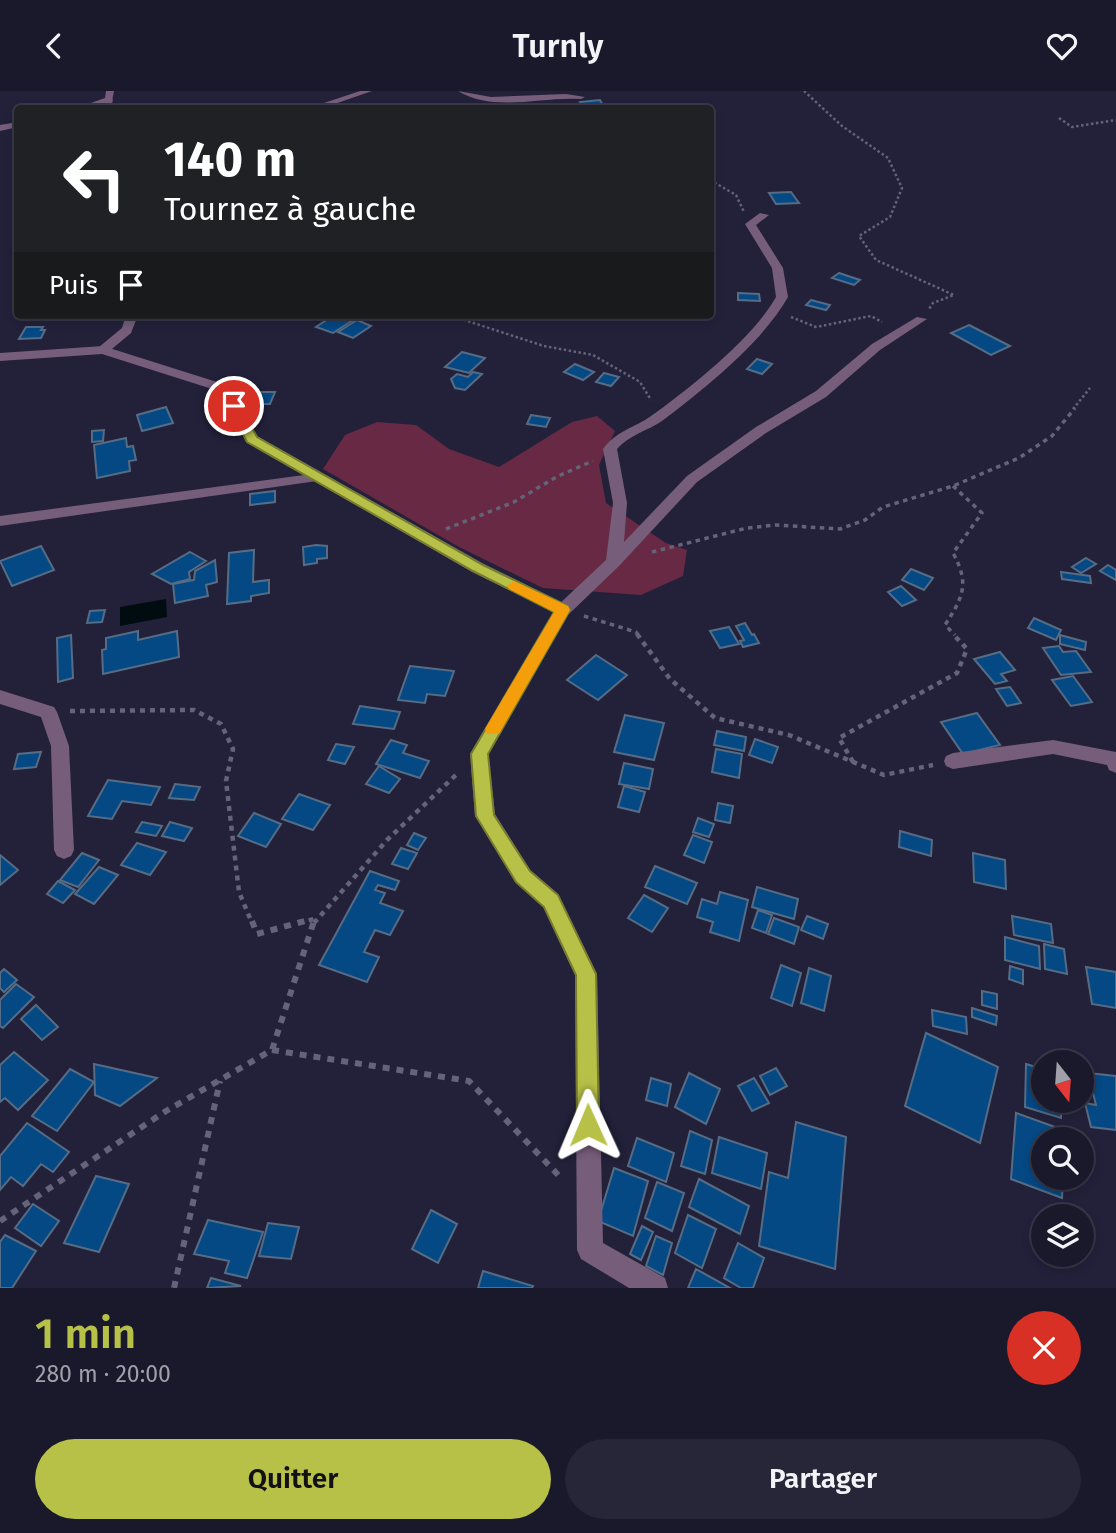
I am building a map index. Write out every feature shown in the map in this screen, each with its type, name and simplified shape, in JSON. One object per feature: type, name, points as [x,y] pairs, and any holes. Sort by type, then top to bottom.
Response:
[{"type":"street","points":[[323,105],[368,91]]},
{"type":"street","points":[[614,562],[620,503],[610,449],[616,438],[653,421],[718,367],[774,310],[782,297],[781,277],[750,224],[764,215]]},
{"type":"street","points":[[103,351],[127,330],[131,319]]},
{"type":"street","points":[[655,1288],[590,1250],[586,974],[551,901],[523,876],[485,816],[479,754],[563,610],[614,562],[692,479],[761,429],[821,394],[876,347],[921,319]]},
{"type":"street","points":[[0,357],[103,351],[216,386],[234,406],[252,439],[478,568],[563,610]]},
{"type":"street","points":[[0,521],[318,477]]},
{"type":"street","points":[[0,697],[48,712],[61,746],[64,850]]},
{"type":"street","points":[[953,761],[1053,747],[1113,759],[1116,765]]},
{"type":"lane","points":[[461,91],[488,100],[550,94],[582,97]]},
{"type":"path","points":[[804,91],[842,126],[888,158],[902,188],[890,217],[859,236],[876,260],[954,295],[933,303],[921,319]]},
{"type":"path","points":[[1059,118],[1072,127],[1116,120]]},
{"type":"path","points":[[714,182],[736,195],[750,224]]},
{"type":"path","points":[[774,310],[816,327],[871,316],[901,331]]},
{"type":"path","points":[[461,319],[544,346],[593,355],[640,382],[650,396],[653,421]]},
{"type":"path","points":[[614,562],[747,529],[776,525],[840,529],[864,520],[883,507],[953,486],[1019,458],[1052,436],[1090,387]]},
{"type":"path","points":[[426,538],[470,517],[514,502],[558,476],[611,454]]},
{"type":"path","points":[[854,762],[839,738],[957,673],[967,649],[945,625],[965,593],[964,571],[953,553],[982,513],[953,486]]},
{"type":"path","points":[[563,610],[636,632],[670,679],[715,718],[789,736],[884,775],[953,761]]},
{"type":"path","points":[[48,712],[194,710],[220,724],[233,749],[226,781],[239,892],[257,934],[315,919]]},
{"type":"path","points":[[272,1050],[315,919],[387,840],[479,754]]},
{"type":"path","points":[[0,1221],[166,1111],[272,1050],[469,1081],[557,1175],[589,1201]]},
{"type":"path","points":[[174,1288],[220,1080]]},
{"type":"shaded area","points":[[597,416],[615,431],[599,465],[606,503],[666,543],[687,550],[683,576],[641,595],[543,588],[459,547],[323,469],[345,435],[377,422],[416,425],[449,449],[499,467],[572,422]]},
{"type":"shaded area","points":[[166,599],[167,617],[120,626],[120,607]]},
{"type":"building","points":[[600,100],[603,105],[582,105],[580,102]]},
{"type":"building","points":[[791,192],[799,203],[776,204],[769,193]]},
{"type":"building","points":[[839,273],[860,280],[854,285],[832,278]]},
{"type":"building","points":[[738,293],[759,294],[760,301],[738,300]]},
{"type":"building","points":[[811,300],[830,305],[826,310],[806,305]]},
{"type":"building","points":[[328,319],[353,320],[333,333],[316,327]]},
{"type":"building","points":[[357,320],[371,326],[353,338],[338,332]]},
{"type":"building","points":[[969,325],[1010,346],[991,355],[951,333]]},
{"type":"building","points":[[26,327],[43,327],[41,330],[45,330],[41,338],[19,339]]},
{"type":"building","points":[[462,352],[485,358],[469,373],[445,367]]},
{"type":"building","points":[[757,359],[772,364],[762,374],[747,369]]},
{"type":"building","points":[[575,364],[594,372],[583,380],[564,372]]},
{"type":"building","points":[[473,372],[482,374],[465,390],[455,388],[451,379],[457,374],[468,377]]},
{"type":"building","points":[[604,373],[619,377],[611,386],[596,382]]},
{"type":"building","points":[[259,392],[275,392],[270,404],[255,404]]},
{"type":"building","points":[[166,407],[173,423],[142,431],[137,415]]},
{"type":"building","points":[[531,415],[550,418],[546,427],[527,424]]},
{"type":"building","points":[[104,430],[103,441],[92,442],[92,431]]},
{"type":"building","points":[[126,438],[127,447],[133,446],[136,460],[129,461],[130,471],[97,478],[94,445]]},
{"type":"building","points":[[275,491],[275,502],[250,505],[250,494]]},
{"type":"building","points":[[41,546],[54,570],[12,586],[0,561]]},
{"type":"building","points":[[327,546],[327,558],[304,565],[303,547]]},
{"type":"building","points":[[254,550],[253,582],[269,580],[269,593],[251,596],[251,601],[227,604],[229,553]]},
{"type":"building","points":[[190,552],[206,561],[189,572],[190,579],[171,584],[152,574]]},
{"type":"building","points":[[1086,558],[1096,564],[1081,573],[1072,567]]},
{"type":"building","points":[[215,560],[217,582],[206,585],[208,596],[175,603],[173,584],[194,580],[195,571]]},
{"type":"building","points":[[1108,565],[1116,570],[1116,580],[1100,571]]},
{"type":"building","points":[[911,569],[933,578],[924,590],[902,580]]},
{"type":"building","points":[[1061,572],[1090,576],[1091,583],[1062,579]]},
{"type":"building","points":[[901,586],[916,600],[902,606],[888,592]]},
{"type":"building","points":[[105,610],[102,622],[87,623],[90,611]]},
{"type":"building","points":[[1034,618],[1061,630],[1056,640],[1028,628]]},
{"type":"building","points":[[745,623],[759,643],[743,647],[740,641],[744,640],[736,626]]},
{"type":"building","points":[[729,627],[739,644],[720,648],[710,631]]},
{"type":"building","points":[[138,631],[138,640],[177,631],[179,657],[103,674],[102,650],[106,649],[106,638]]},
{"type":"building","points":[[71,635],[73,678],[58,682],[57,638]]},
{"type":"building","points":[[1060,635],[1086,642],[1085,650],[1060,644]]},
{"type":"building","points":[[1059,646],[1063,652],[1076,651],[1091,672],[1061,675],[1043,648]]},
{"type":"building","points":[[1000,652],[1015,670],[1001,674],[1007,681],[995,684],[974,659]]},
{"type":"building","points":[[596,655],[627,675],[598,700],[567,680]]},
{"type":"building","points":[[410,666],[454,671],[445,696],[427,694],[425,703],[398,700]]},
{"type":"building","points":[[1073,676],[1092,702],[1071,706],[1052,680]]},
{"type":"building","points":[[1010,687],[1021,703],[1007,706],[996,689]]},
{"type":"building","points":[[360,706],[400,712],[394,729],[353,724]]},
{"type":"building","points":[[977,713],[1000,745],[963,754],[941,722]]},
{"type":"building","points":[[625,715],[664,723],[654,760],[614,752]]},
{"type":"building","points":[[717,731],[746,737],[744,751],[714,745]]},
{"type":"building","points":[[755,739],[778,747],[772,763],[749,755]]},
{"type":"building","points":[[391,740],[407,745],[403,753],[429,761],[420,778],[376,764]]},
{"type":"building","points":[[336,744],[354,747],[345,764],[328,760]]},
{"type":"building","points":[[716,749],[742,754],[739,778],[712,772]]},
{"type":"building","points":[[41,752],[36,767],[14,769],[18,754]]},
{"type":"building","points":[[624,763],[653,769],[649,789],[619,784]]},
{"type":"building","points":[[379,766],[400,779],[389,793],[366,784]]},
{"type":"building","points":[[108,780],[160,787],[151,805],[122,801],[112,819],[88,816]]},
{"type":"building","points":[[175,784],[200,787],[194,800],[169,798]]},
{"type":"building","points":[[624,786],[645,792],[639,812],[618,807]]},
{"type":"building","points":[[299,794],[330,805],[313,830],[282,819]]},
{"type":"building","points":[[718,803],[733,806],[730,823],[715,820]]},
{"type":"building","points":[[254,813],[281,824],[266,847],[238,836]]},
{"type":"building","points":[[698,818],[714,824],[709,837],[693,832]]},
{"type":"building","points":[[142,822],[162,826],[156,836],[136,832]]},
{"type":"building","points":[[170,822],[192,828],[184,841],[162,836]]},
{"type":"building","points":[[900,831],[932,840],[931,856],[899,847]]},
{"type":"building","points":[[414,833],[426,838],[418,850],[407,845]]},
{"type":"building","points":[[693,835],[712,842],[704,863],[684,855]]},
{"type":"building","points":[[137,843],[166,852],[150,875],[121,865]]},
{"type":"building","points":[[401,848],[417,853],[408,869],[392,864]]},
{"type":"building","points":[[82,853],[99,860],[78,887],[60,880]]},
{"type":"building","points":[[973,853],[1005,860],[1006,889],[974,882]]},
{"type":"building","points":[[0,855],[18,870],[0,885]]},
{"type":"building","points":[[655,866],[697,883],[687,904],[645,887]]},
{"type":"building","points":[[99,867],[118,875],[94,904],[75,894]]},
{"type":"building","points":[[370,871],[399,881],[395,890],[378,885],[375,890],[385,893],[380,903],[403,911],[390,935],[375,930],[364,952],[379,957],[367,982],[319,965]]},
{"type":"building","points":[[58,881],[75,890],[63,903],[47,894]]},
{"type":"building","points":[[757,887],[798,899],[794,919],[752,907]]},
{"type":"building","points":[[720,892],[748,900],[739,941],[710,932],[713,922],[697,917],[702,899],[717,904]]},
{"type":"building","points":[[644,895],[668,908],[652,932],[628,918]]},
{"type":"building","points":[[758,910],[772,915],[766,933],[752,928]]},
{"type":"building","points":[[807,916],[828,924],[823,939],[801,930]]},
{"type":"building","points":[[1012,916],[1051,924],[1053,943],[1014,935]]},
{"type":"building","points":[[774,918],[799,927],[794,944],[768,934]]},
{"type":"building","points":[[1005,937],[1039,946],[1040,969],[1005,960]]},
{"type":"building","points":[[1044,944],[1064,949],[1067,974],[1045,969]]},
{"type":"building","points":[[781,965],[801,973],[792,1006],[771,998]]},
{"type":"building","points":[[1010,966],[1023,970],[1023,984],[1009,979]]},
{"type":"building","points":[[1086,967],[1116,972],[1116,1008],[1092,1004]]},
{"type":"building","points":[[809,968],[831,976],[824,1011],[801,1003]]},
{"type":"building","points":[[4,969],[17,980],[4,992],[0,988],[0,973]]},
{"type":"building","points":[[16,984],[34,997],[3,1028],[0,1026],[0,1000]]},
{"type":"building","points":[[982,991],[997,994],[997,1009],[982,1005]]},
{"type":"building","points":[[36,1005],[58,1027],[42,1040],[21,1019]]},
{"type":"building","points":[[972,1008],[997,1016],[996,1025],[972,1017]]},
{"type":"building","points":[[932,1010],[966,1017],[967,1034],[933,1026]]},
{"type":"building","points":[[926,1033],[998,1067],[980,1143],[905,1106]]},
{"type":"building","points":[[14,1052],[48,1080],[18,1110],[5,1098],[0,1102],[0,1065]]},
{"type":"building","points":[[94,1064],[157,1078],[120,1106],[95,1095]]},
{"type":"building","points":[[1026,1064],[1031,1065],[1031,1109],[1025,1107]]},
{"type":"building","points":[[776,1068],[787,1086],[770,1095],[760,1076]]},
{"type":"building","points":[[70,1069],[94,1082],[57,1131],[32,1116]]},
{"type":"building","points":[[689,1073],[720,1089],[706,1124],[675,1107]]},
{"type":"building","points":[[1094,1074],[1116,1076],[1116,1130],[1091,1127],[1088,1113],[1094,1113]]},
{"type":"building","points":[[651,1078],[671,1084],[667,1106],[646,1100]]},
{"type":"building","points":[[754,1078],[769,1103],[752,1111],[738,1086]]},
{"type":"building","points":[[1016,1113],[1055,1127],[1031,1127],[1031,1186],[1011,1179]]},
{"type":"building","points":[[1045,1113],[1061,1113],[1061,1118]]},
{"type":"building","points":[[796,1122],[846,1137],[835,1269],[759,1246],[769,1172],[788,1178]]},
{"type":"building","points":[[27,1123],[69,1152],[53,1172],[41,1164],[23,1186],[11,1177],[0,1190],[0,1156]]},
{"type":"building","points":[[690,1131],[712,1140],[705,1174],[681,1166]]},
{"type":"building","points":[[719,1137],[767,1153],[761,1189],[712,1173]]},
{"type":"building","points":[[637,1138],[674,1153],[666,1182],[628,1166]]},
{"type":"building","points":[[614,1168],[648,1181],[633,1236],[598,1221]]},
{"type":"building","points":[[96,1176],[129,1184],[99,1252],[64,1243]]},
{"type":"building","points":[[699,1179],[749,1206],[740,1234],[689,1207]]},
{"type":"building","points":[[657,1182],[684,1193],[672,1231],[645,1218]]},
{"type":"building","points":[[1041,1190],[1062,1190],[1062,1198]]},
{"type":"building","points":[[33,1204],[59,1221],[41,1246],[15,1228]]},
{"type":"building","points":[[431,1210],[457,1224],[438,1263],[412,1249]]},
{"type":"building","points":[[688,1215],[716,1229],[702,1268],[675,1253]]},
{"type":"building","points":[[208,1220],[263,1232],[247,1278],[225,1273],[229,1261],[194,1254]]},
{"type":"building","points":[[268,1223],[299,1227],[291,1259],[259,1256]]},
{"type":"building","points":[[642,1226],[653,1232],[641,1260],[630,1254]]},
{"type":"building","points":[[5,1235],[36,1251],[12,1288],[0,1288],[0,1242]]},
{"type":"building","points":[[656,1236],[672,1243],[663,1275],[646,1266]]},
{"type":"building","points":[[738,1243],[764,1258],[753,1288],[741,1288],[724,1278]]},
{"type":"building","points":[[696,1269],[730,1288],[688,1288]]},
{"type":"building","points":[[483,1271],[533,1286],[478,1288]]},
{"type":"building","points":[[211,1278],[241,1286],[207,1288]]},
{"type":"slow traffic","points":[[493,729],[563,610],[514,586]]},
{"type":"route","points":[[234,406],[252,439],[478,568],[563,610],[479,754],[485,816],[523,876],[551,901],[586,974],[588,1125]]}]
